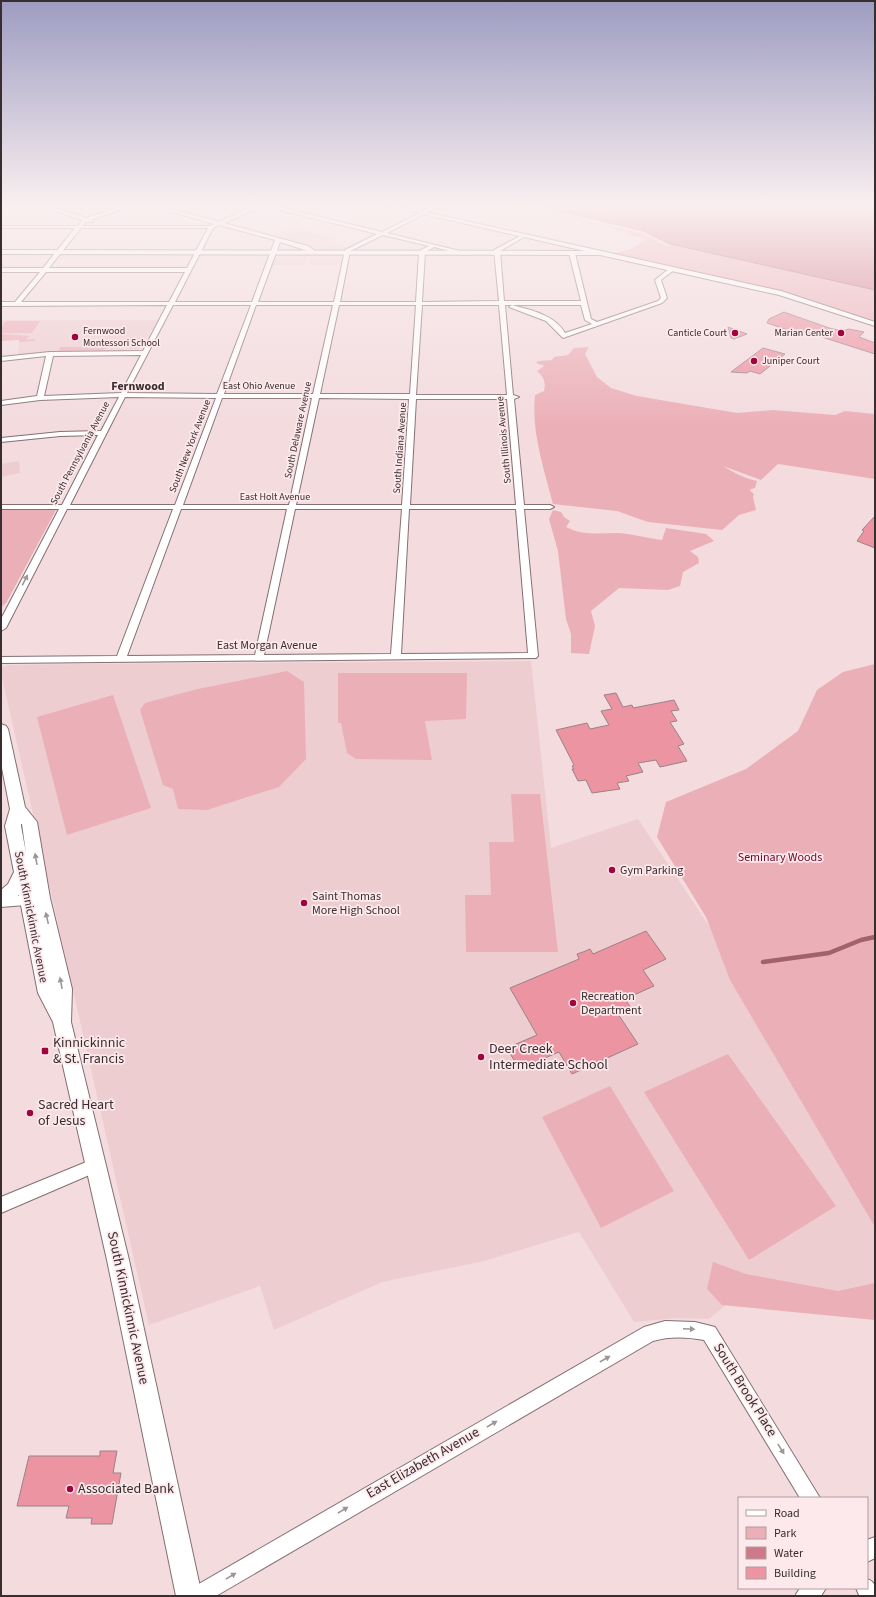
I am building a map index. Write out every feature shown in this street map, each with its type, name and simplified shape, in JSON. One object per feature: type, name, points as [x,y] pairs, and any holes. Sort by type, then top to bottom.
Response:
[{"type":"main road","name":"South Kinnickinnic Avenue","points":[[1,729],[18,809],[29,822],[35,900]]},
{"type":"main road","name":"South Kinnickinnic Avenue","points":[[18,809],[13,826],[22,873],[35,900],[63,989],[62,1022],[118,1260],[189,1596]]},
{"type":"main road","points":[[1,901],[14,889],[22,873]]},
{"type":"street","points":[[18,304],[37,279]]},
{"type":"street","name":"South Pennsylvania Avenue","points":[[1,628],[63,506],[184,279]]},
{"type":"street","name":"South New York Avenue","points":[[121,659],[263,279]]},
{"type":"street","name":"South Delaware Avenue","points":[[259,658],[341,279]]},
{"type":"street","name":"South Indiana Avenue","points":[[396,657],[420,279]]},
{"type":"street","name":"South Illinois Avenue","points":[[500,279],[513,397],[519,507],[533,656]]},
{"type":"street","points":[[578,279],[588,320],[597,324]]},
{"type":"street","points":[[502,303],[545,319],[557,327],[563,336],[660,302],[664,298],[658,280],[660,279]]},
{"type":"street","points":[[714,279],[792,296],[875,324]]},
{"type":"street","points":[[1,304],[584,303]]},
{"type":"street","points":[[1,359],[50,354],[145,352]]},
{"type":"street","points":[[40,398],[50,354]]},
{"type":"street","name":"East Ohio Avenue","points":[[1,403],[40,398],[95,395],[513,397]]},
{"type":"street","points":[[1,440],[60,434],[103,433]]},
{"type":"street","name":"East Holt Avenue","points":[[1,507],[550,507]]},
{"type":"street","points":[[1,612],[12,605]]},
{"type":"street","name":"East Morgan Avenue","points":[[1,660],[533,656]]},
{"type":"street","points":[[1,901],[35,900]]},
{"type":"street","points":[[1,1205],[96,1165]]},
{"type":"street","name":"South Brook Place","points":[[650,1333],[662,1330],[692,1329],[709,1333],[810,1497]]},
{"type":"street","name":"East Elizabeth Avenue","points":[[197,1596],[353,1504],[650,1333]]},
{"type":"street","points":[[805,1596],[815,1589]]},
{"type":"shaded area","name":"Fernwood Montessori School","points":[[1,320],[158,320],[140,350],[57,352],[18,355],[19,340],[1,341]]},
{"type":"shaded area","points":[[19,461],[20,473],[1,477],[1,464]]},
{"type":"shaded area","points":[[531,661],[551,848],[638,819],[875,1176],[875,1301],[728,1303],[709,1319],[677,1318],[634,1322],[579,1232],[484,1261],[382,1282],[274,1330],[260,1286],[149,1325],[1,673],[1,667],[9,665],[88,664]]},
{"type":"green space","points":[[721,279],[824,279],[875,290],[875,321],[791,294]]},
{"type":"green space","points":[[6,321],[40,321],[32,333],[1,333],[1,328]]},
{"type":"green space","points":[[1,334],[30,336],[25,340],[35,339],[35,341],[1,341]]},
{"type":"green space","points":[[144,338],[139,348],[122,347],[127,339]]},
{"type":"green space","points":[[60,347],[109,347],[103,350],[59,351]]},
{"type":"green space","points":[[589,347],[585,354],[597,377],[611,388],[637,396],[737,413],[773,410],[835,415],[845,411],[875,414],[875,479],[778,464],[761,480],[723,466],[748,479],[757,481],[755,488],[751,489],[750,491],[754,494],[753,497],[756,510],[739,515],[722,530],[648,522],[617,511],[553,504],[542,464],[535,422],[535,395],[544,391],[545,385],[543,378],[537,371],[544,366],[536,363],[538,361],[552,360],[554,357],[568,355],[574,348]]},
{"type":"green space","points":[[1,509],[56,510],[6,603],[1,607]]},
{"type":"green space","points":[[553,510],[561,512],[564,517],[570,521],[566,527],[579,532],[618,533],[662,540],[666,528],[706,534],[714,541],[690,551],[698,557],[699,563],[683,572],[680,586],[668,590],[619,588],[591,611],[595,626],[589,654],[571,653],[571,634],[566,619],[558,551],[549,519]]},
{"type":"green space","name":"Seminary Woods","points":[[875,664],[875,1227],[730,980],[706,917],[657,837],[666,802],[746,769],[798,731],[817,690],[843,672]]},
{"type":"green space","points":[[287,671],[304,682],[306,759],[279,787],[207,810],[178,809],[173,789],[163,785],[140,710],[145,703],[198,689]]},
{"type":"green space","points":[[338,673],[467,673],[466,719],[425,721],[432,760],[356,759],[347,753],[341,723],[338,723]]},
{"type":"green space","points":[[113,695],[151,808],[67,835],[37,717]]},
{"type":"green space","points":[[511,794],[540,794],[558,952],[466,952],[465,895],[491,895],[489,842],[514,842]]},
{"type":"green space","points":[[728,1054],[836,1206],[749,1260],[644,1092]]},
{"type":"green space","points":[[610,1086],[674,1191],[601,1228],[542,1117]]},
{"type":"green space","points":[[713,1262],[746,1274],[838,1291],[875,1283],[875,1320],[722,1305],[707,1289]]},
{"type":"water","points":[[824,279],[875,279],[875,290]]},
{"type":"building","name":"Marian Center","points":[[784,312],[829,328],[842,331],[849,329],[864,332],[859,337],[875,343],[875,354],[803,331],[797,333],[767,323],[769,319]]},
{"type":"building","points":[[728,327],[747,334],[734,339],[731,338]]},
{"type":"building","name":"Juniper Court","points":[[763,348],[785,354],[760,374],[750,371],[747,373],[731,372]]},
{"type":"building","points":[[875,516],[875,548],[857,541],[864,531],[862,530]]},
{"type":"building","points":[[616,693],[623,707],[632,705],[633,708],[674,700],[679,710],[671,711],[677,721],[670,722],[684,744],[678,746],[687,761],[660,767],[656,760],[638,763],[643,772],[626,776],[629,781],[617,783],[620,789],[592,793],[586,780],[578,781],[572,769],[574,769],[572,766],[574,765],[556,730],[587,723],[590,729],[609,725],[601,711],[612,709],[604,695]]},
{"type":"building","name":"Recreation Department","points":[[646,931],[666,959],[643,970],[654,986],[625,999],[631,1008],[618,1014],[638,1044],[572,1074],[559,1052],[519,1069],[507,1048],[537,1035],[510,988],[579,959],[577,954],[590,949],[593,954]]},
{"type":"building","name":"Associated Bank","points":[[100,1451],[117,1451],[113,1473],[121,1473],[112,1524],[91,1524],[92,1518],[66,1518],[69,1506],[17,1506],[29,1456],[100,1456]]},
{"type":"waterway","points":[[763,962],[829,953],[861,940],[875,937]]},
{"type":"place","name":"Canticle Court","points":[[735,333]]},
{"type":"place","name":"Marian Center","points":[[841,333]]},
{"type":"place","name":"Fernwood Montessori School","points":[[75,337]]},
{"type":"place","name":"Juniper Court","points":[[754,361]]},
{"type":"place","name":"Gym Parking","points":[[612,870]]},
{"type":"place","name":"Saint Thomas More High School","points":[[304,903]]},
{"type":"place","name":"Recreation Department","points":[[573,1003]]},
{"type":"place","name":"Kinnickinnic & St. Francis","points":[[45,1051]]},
{"type":"place","name":"Deer Creek Intermediate School","points":[[481,1057]]},
{"type":"place","name":"Sacred Heart of Jesus","points":[[30,1113]]},
{"type":"place","name":"Associated Bank","points":[[70,1489]]},
{"type":"district","name":"Fernwood","points":[[138,386]]}]
